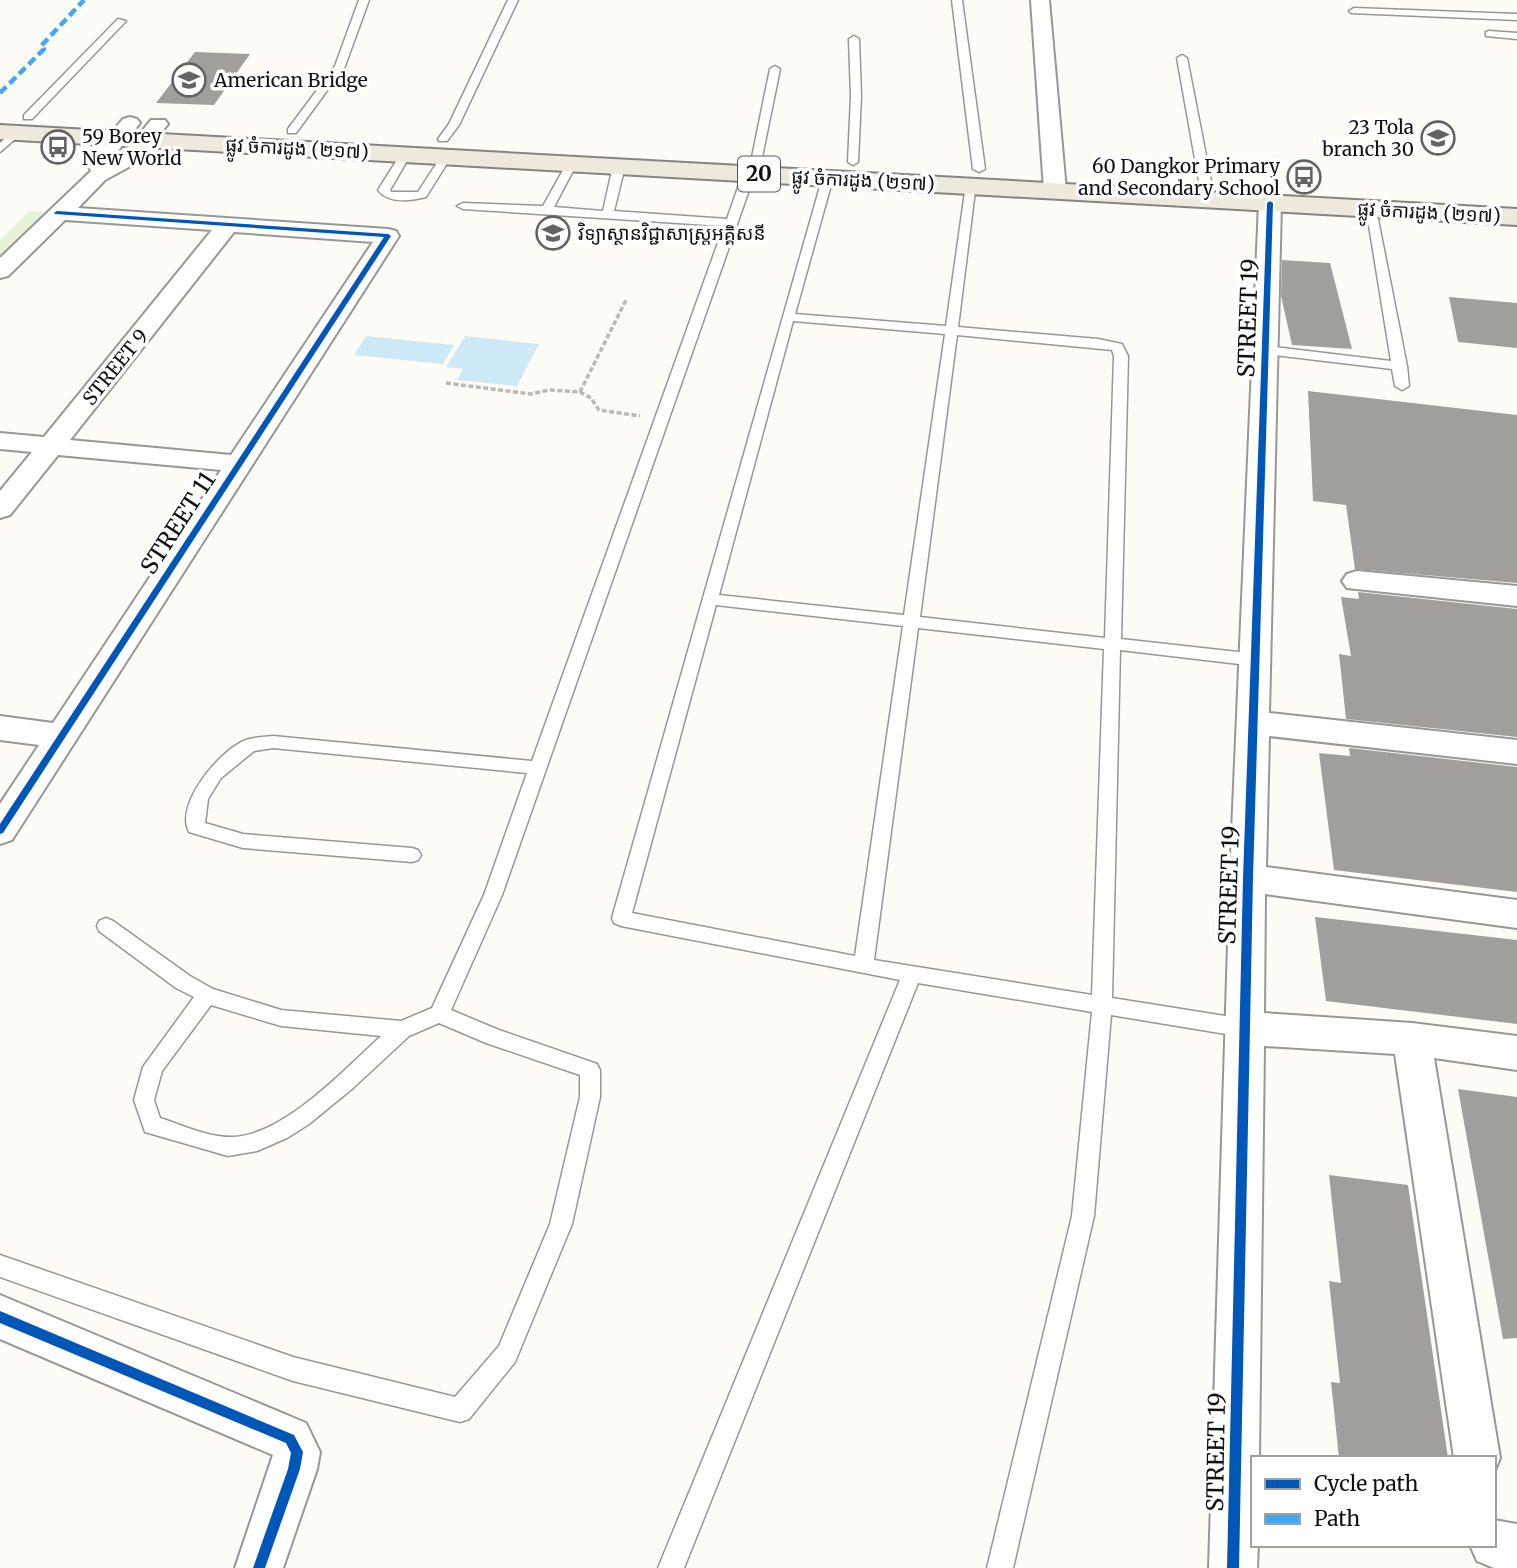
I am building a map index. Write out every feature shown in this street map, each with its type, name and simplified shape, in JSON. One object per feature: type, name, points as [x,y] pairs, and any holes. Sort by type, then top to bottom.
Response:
[{"type":"main road","name":"ផ្លូវ ចំការដូង (២១៧)","points":[[9,129],[292,131],[572,163],[619,166],[853,162],[975,177]]},
{"type":"main road","name":"ផ្លូវ ចំការដូង (២១៧)","points":[[138,131],[406,154],[445,148],[753,165],[827,178],[975,177],[1053,181],[1270,203],[1517,217]]},
{"type":"main road","name":"ផ្លូវ ចំការដូង (២១៧)","points":[[1053,181],[1205,181],[1517,198]]},
{"type":"street","points":[[1040,0],[1053,181]]},
{"type":"street","points":[[98,176],[100,158],[138,131]]},
{"type":"street","points":[[0,271],[98,176],[129,159],[138,131]]},
{"type":"street","name":"STREET 19","points":[[1233,1568],[1248,878],[1270,203]]},
{"type":"street","points":[[57,213],[229,224]]},
{"type":"street","name":"STREET 11","points":[[0,831],[388,236],[229,224]]},
{"type":"street","name":"STREET 9","points":[[0,509],[229,224]]},
{"type":"street","points":[[0,441],[239,464]]},
{"type":"street","points":[[1357,581],[1517,596]]},
{"type":"street","points":[[1254,723],[1517,752]]},
{"type":"street","points":[[0,728],[62,736]]},
{"type":"street","points":[[1248,878],[1517,914]]},
{"type":"street","points":[[1244,1028],[1412,1039],[1517,1053]]},
{"type":"street","points":[[1412,1039],[1478,1456]]},
{"type":"street","points":[[4,1328],[290,1439],[297,1452],[294,1469],[259,1568]]},
{"type":"street","points":[[1496,1545],[1517,1548]]},
{"type":"street","points":[[1493,1547],[1495,1568]]},
{"type":"lane","points":[[292,131],[340,66],[365,0]]},
{"type":"lane","points":[[406,154],[384,190],[388,195],[422,195],[513,0]]},
{"type":"lane","points":[[863,966],[975,177],[957,0]]},
{"type":"lane","points":[[1354,11],[1517,17]]},
{"type":"lane","points":[[9,129],[121,21]]},
{"type":"lane","points":[[1489,34],[1517,36]]},
{"type":"lane","points":[[853,162],[856,96],[854,39]]},
{"type":"lane","points":[[1182,58],[1205,181]]},
{"type":"lane","points":[[207,995],[153,1067],[144,1100],[152,1125],[233,1148],[266,1139],[324,1100],[402,1030],[439,1014],[493,895],[730,223],[753,165],[775,69]]},
{"type":"lane","points":[[547,210],[572,163]]},
{"type":"lane","points":[[608,214],[619,166]]},
{"type":"lane","points":[[827,178],[621,918],[912,975],[1244,1028]]},
{"type":"lane","points":[[463,206],[730,223]]},
{"type":"lane","points":[[1370,209],[1402,386]]},
{"type":"lane","points":[[788,317],[1098,343],[1117,347],[1121,356],[1102,1006],[1083,1216],[1000,1568]]},
{"type":"lane","points":[[1266,350],[1399,366]]},
{"type":"lane","points":[[710,599],[1256,660]]},
{"type":"lane","points":[[412,855],[243,841],[195,827],[199,798],[215,773],[248,744],[273,742],[538,768]]},
{"type":"lane","points":[[106,926],[183,982],[207,995],[281,1018],[402,1030]]},
{"type":"lane","points":[[671,1568],[912,975]]},
{"type":"lane","points":[[0,1266],[293,1369],[460,1410],[506,1354],[561,1224],[590,1097],[590,1070],[493,1037],[439,1014]]},
{"type":"path","points":[[580,391],[627,298]]},
{"type":"path","points":[[446,383],[531,394],[549,390],[580,391],[591,398],[598,410],[662,418]]},
{"type":"green space","points":[[29,211],[57,213],[0,271],[0,240]]},
{"type":"water","points":[[366,336],[454,345],[443,364],[354,355]]},
{"type":"water","points":[[465,336],[539,344],[517,386],[457,380],[463,369],[446,367]]},
{"type":"building","points":[[195,52],[250,54],[214,105],[156,103]]},
{"type":"building","points":[[1282,260],[1330,263],[1352,349],[1292,345],[1281,296]]},
{"type":"building","points":[[1449,297],[1517,303],[1517,348],[1458,342]]},
{"type":"building","points":[[1308,391],[1517,415],[1517,583],[1355,569],[1346,505],[1313,501]]},
{"type":"building","points":[[1358,592],[1517,609],[1517,737],[1346,719],[1339,654],[1351,656],[1341,597],[1359,599]]},
{"type":"building","points":[[1349,748],[1517,767],[1517,892],[1334,870],[1319,753],[1350,756]]},
{"type":"building","points":[[1315,917],[1517,940],[1517,1024],[1326,1001]]},
{"type":"building","points":[[1458,1089],[1517,1097],[1517,1338],[1503,1339]]},
{"type":"building","points":[[1329,1175],[1408,1185],[1448,1456],[1339,1456],[1331,1382],[1340,1383],[1329,1281],[1341,1283]]},
{"type":"marked path","points":[[0,93],[44,49],[41,46],[84,0]]},
{"type":"cycle path","points":[[1233,1568],[1248,878],[1270,203]]},
{"type":"cycle path","points":[[0,831],[388,236],[57,213]]},
{"type":"cycle path","points":[[0,1317],[290,1439],[297,1452],[294,1469],[259,1568]]},
{"type":"place","name":"American Bridge","points":[[189,80]]},
{"type":"place","name":"23 Tola branch 30","points":[[1438,138]]},
{"type":"place","name":"59 Borey New World","points":[[58,147]]},
{"type":"place","name":"60 Dangkor Primary and Secondary School","points":[[1304,177]]},
{"type":"place","name":"វិទ្យាស្ថានវិជ្ជាសាស្រ្តអគ្គិសនី","points":[[553,233]]}]
